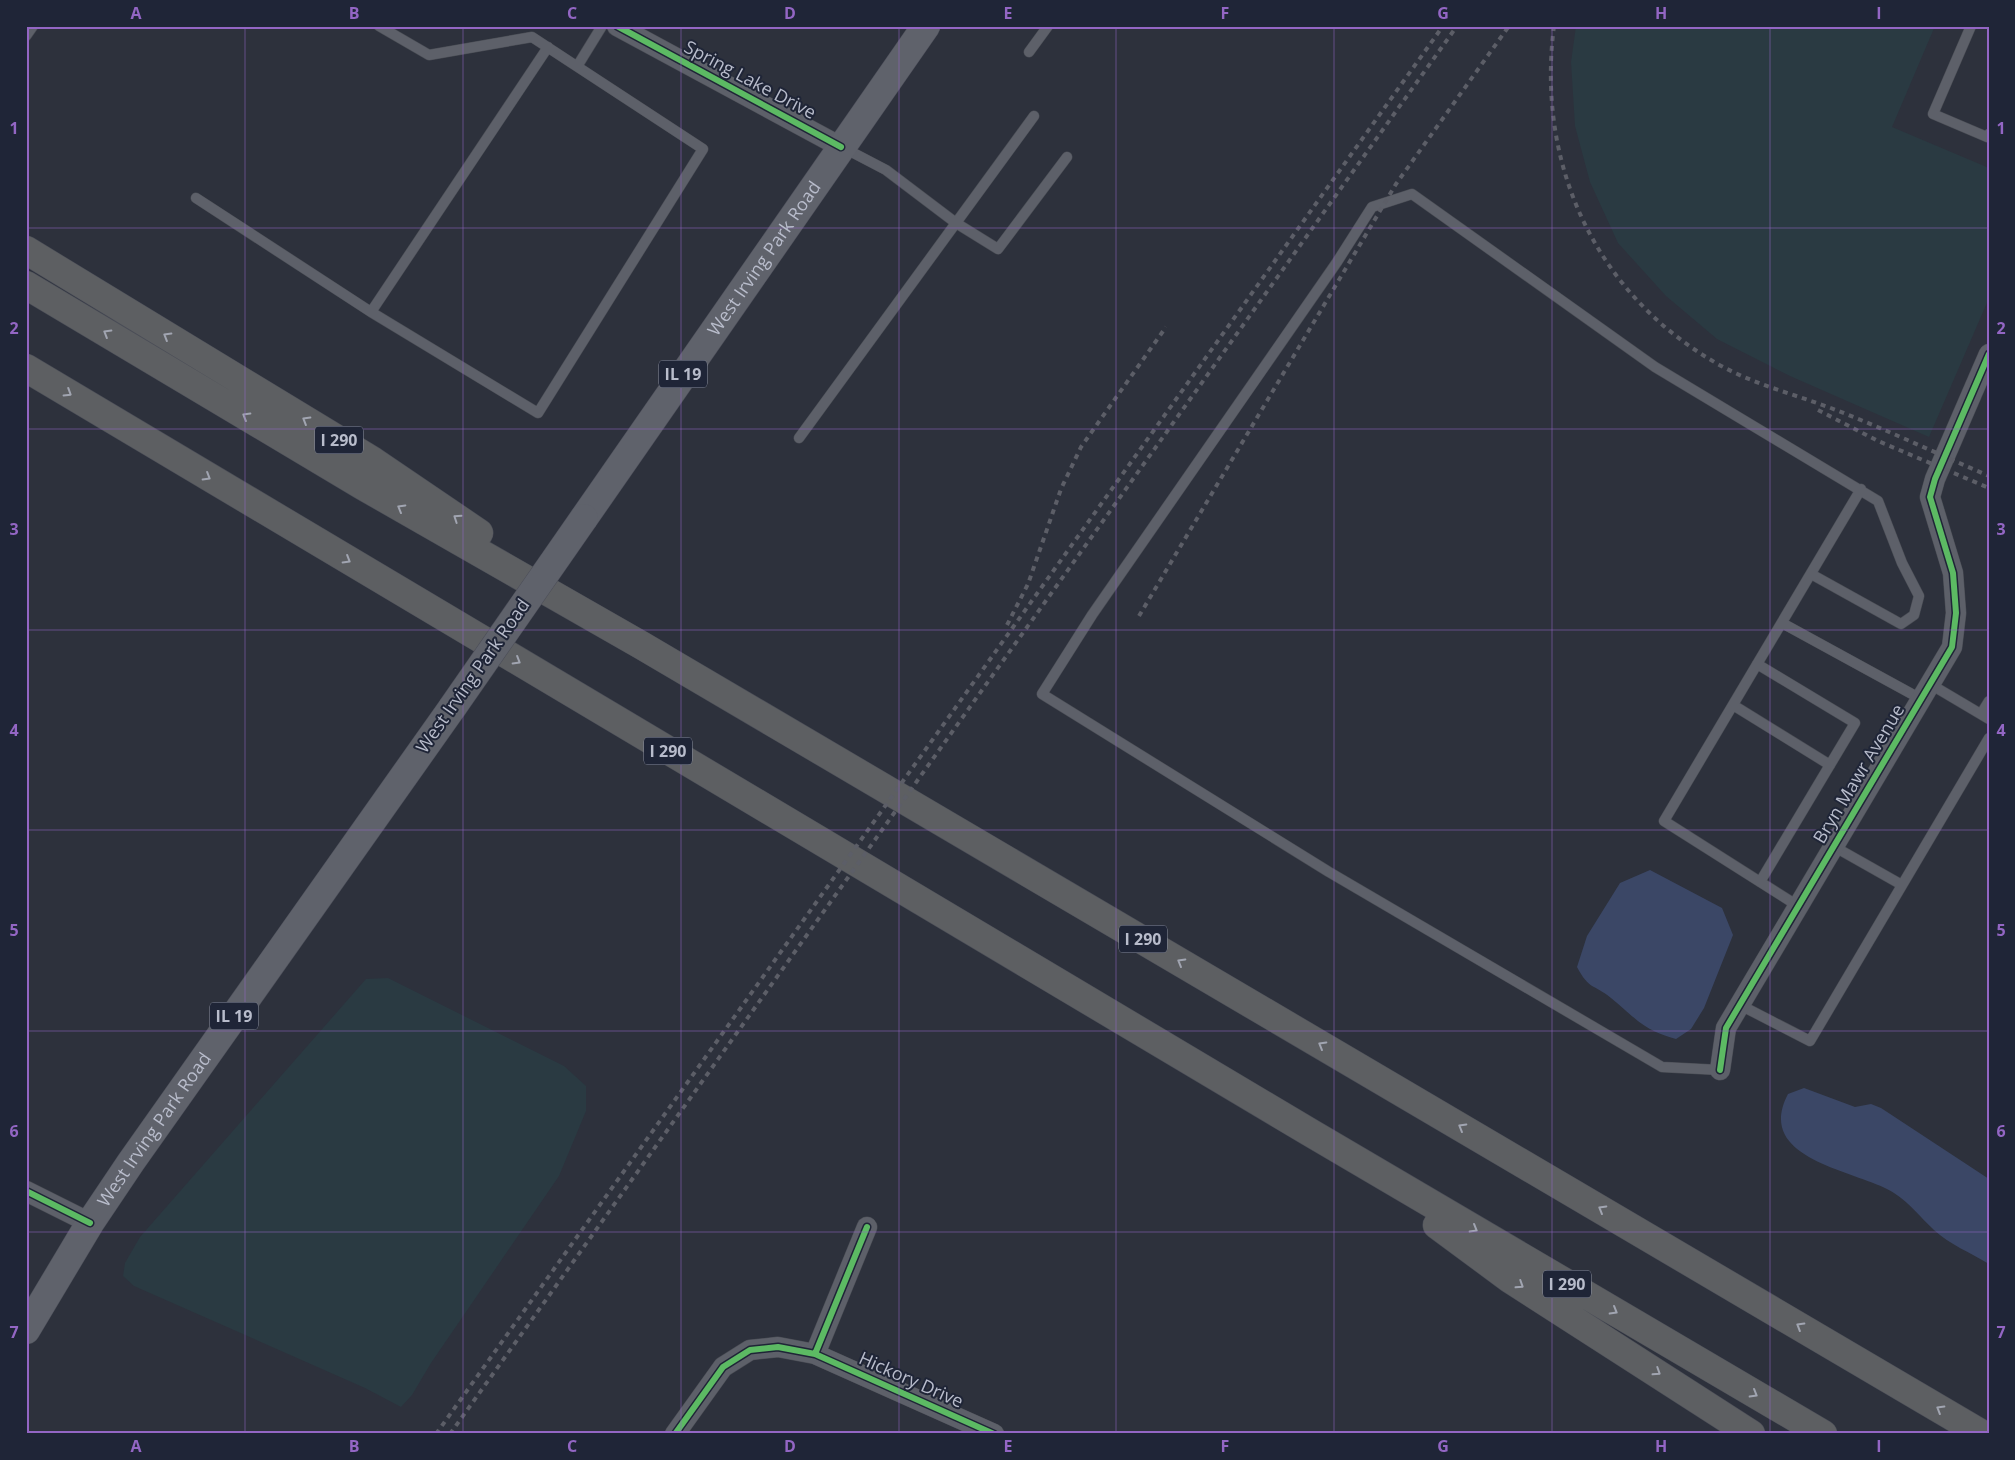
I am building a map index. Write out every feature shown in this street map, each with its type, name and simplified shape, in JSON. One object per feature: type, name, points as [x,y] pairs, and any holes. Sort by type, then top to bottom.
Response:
[{"type":"highway","name":"I 290","points":[[26,250],[373,461],[641,645],[1982,1434]]},
{"type":"highway","points":[[26,285],[363,486],[641,645]]},
{"type":"highway","name":"I 290","points":[[26,368],[1311,1133],[1823,1434]]},
{"type":"highway","points":[[1311,1133],[1510,1279],[1751,1434]]},
{"type":"main road","name":"West Irving Park Road","points":[[26,1330],[90,1223],[452,708],[926,26]]},
{"type":"street","name":"Spring Lake Drive","points":[[617,26],[841,147]]},
{"type":"street","name":"Bryn Mawr Avenue","points":[[1720,1070],[1726,1028],[1952,647],[1956,613],[1953,573],[1930,496],[1935,479],[1989,354]]},
{"type":"street","points":[[26,1191],[90,1223]]},
{"type":"street","points":[[815,1354],[867,1227]]},
{"type":"street","name":"Hickory Drive","points":[[675,1434],[723,1368],[737,1356],[750,1350],[778,1346],[815,1354],[994,1434]]},
{"type":"lane","points":[[26,36],[33,26]]},
{"type":"lane","points":[[196,198],[371,312],[538,414],[703,149],[578,65],[532,37],[429,55],[379,26]]},
{"type":"lane","points":[[578,65],[602,26]]},
{"type":"lane","points":[[1029,52],[1048,26]]},
{"type":"lane","points":[[1971,26],[1933,114],[1987,137],[1989,134]]},
{"type":"lane","points":[[371,312],[548,47]]},
{"type":"lane","points":[[799,438],[1034,116]]},
{"type":"lane","points":[[841,147],[886,170],[956,223],[998,249],[1067,157]]},
{"type":"lane","points":[[1720,1070],[1662,1067],[1329,872],[1042,694],[1092,615],[1337,262],[1372,207],[1412,194],[1655,367],[1878,500],[1902,563],[1918,596],[1914,615],[1901,624],[1811,574]]},
{"type":"lane","points":[[1798,906],[1664,821],[1861,489]]},
{"type":"lane","points":[[1782,623],[1925,692],[1985,716],[1989,701]]},
{"type":"lane","points":[[1758,664],[1855,723],[1760,882]]},
{"type":"lane","points":[[1733,705],[1830,765]]},
{"type":"lane","points":[[1740,1005],[1810,1042],[1989,738]]},
{"type":"lane","points":[[1834,846],[1902,885]]},
{"type":"shaded area","points":[[1576,26],[1935,26],[1892,127],[1989,168],[1989,298],[1929,437],[1790,376],[1717,339],[1666,296],[1618,243],[1590,182],[1575,126],[1571,62]]},
{"type":"shaded area","points":[[388,978],[564,1066],[586,1086],[586,1111],[559,1176],[431,1363],[412,1395],[401,1407],[365,1388],[134,1286],[123,1276],[125,1263],[140,1237],[366,979]]},
{"type":"water","points":[[1650,870],[1722,908],[1733,935],[1704,1008],[1691,1029],[1676,1039],[1640,1023],[1611,998],[1585,980],[1577,967],[1587,936],[1620,883]]},
{"type":"water","points":[[1804,1088],[1855,1107],[1871,1104],[1881,1108],[1989,1179],[1989,1264],[1940,1235],[1894,1193],[1814,1160],[1797,1149],[1785,1134],[1781,1117],[1788,1094]]},
{"type":"railway","points":[[436,1434],[1443,26]]},
{"type":"railway","points":[[450,1434],[1457,26]]},
{"type":"railway","points":[[1139,616],[1396,184],[1509,26]]},
{"type":"railway","points":[[1554,26],[1551,77],[1555,127],[1565,175],[1583,220],[1607,262],[1637,300],[1674,334],[1730,371],[1821,404],[1989,476]]},
{"type":"railway","points":[[1007,625],[1028,584],[1061,489],[1081,447],[1166,327]]},
{"type":"railway","points":[[1818,410],[1878,441],[1989,488]]},
{"type":"cycle path","points":[[617,26],[841,147]]},
{"type":"cycle path","points":[[1720,1070],[1726,1028],[1952,647],[1956,613],[1953,573],[1930,497],[1935,479],[1989,354]]},
{"type":"cycle path","points":[[26,1191],[90,1223]]},
{"type":"cycle path","points":[[815,1354],[867,1227]]},
{"type":"cycle path","points":[[675,1434],[723,1367],[750,1350],[778,1347],[815,1354],[994,1434]]}]
